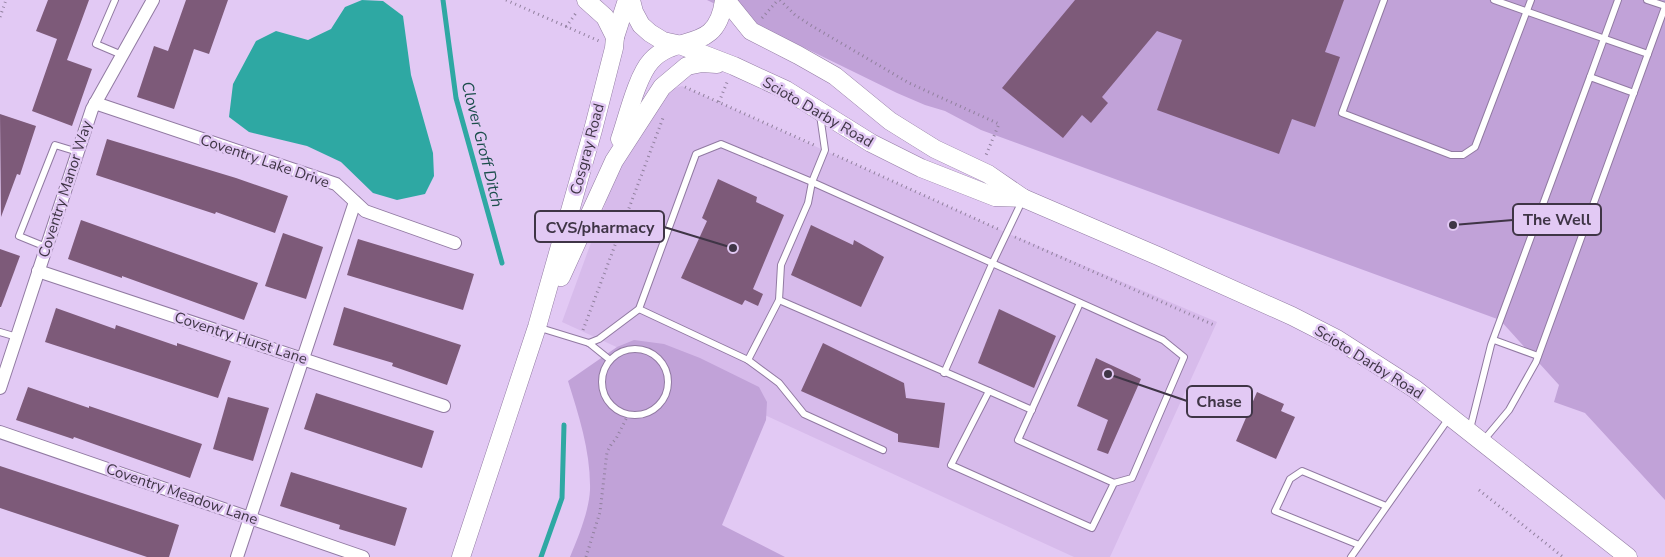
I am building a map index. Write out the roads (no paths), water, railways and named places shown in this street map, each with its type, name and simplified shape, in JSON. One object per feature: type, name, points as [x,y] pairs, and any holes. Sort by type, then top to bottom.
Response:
[{"type":"main road","name":"Cosgray Road","points":[[461,557],[537,327],[593,130],[614,42],[627,0]]},
{"type":"main road","name":"Scioto Darby Road","points":[[631,0],[634,12],[641,25],[663,41],[677,44],[732,71],[786,90],[871,143],[920,168],[995,197],[1023,198]]},
{"type":"main road","name":"Cosgray Road","points":[[537,327],[614,161],[637,86],[650,62],[660,53],[677,44],[692,42],[705,36],[717,25],[723,12],[725,0]]},
{"type":"main road","name":"Scioto Darby Road","points":[[725,0],[752,31],[835,76],[890,121],[935,149],[988,174],[1023,198],[1292,316],[1337,339],[1408,384],[1628,557]]},
{"type":"main road","points":[[584,3],[605,17],[614,42]]},
{"type":"main road","name":"Cosgray Road","points":[[614,161],[662,87],[672,77],[687,66],[702,63],[732,71]]},
{"type":"street","name":"Coventry Manor Way","points":[[0,388],[92,109],[153,0]]},
{"type":"street","name":"Coventry Lake Drive","points":[[95,103],[336,184],[365,211],[456,243]]},
{"type":"street","points":[[237,557],[355,202]]},
{"type":"street","name":"Coventry Hurst Lane","points":[[38,271],[444,406]]},
{"type":"street","name":"Coventry Meadow Lane","points":[[0,432],[364,557]]},
{"type":"lane","points":[[115,0],[96,44],[122,55]]},
{"type":"lane","points":[[1384,0],[1342,113],[1451,155],[1463,155],[1475,147],[1531,0]]},
{"type":"lane","points":[[1494,0],[1648,54]]},
{"type":"lane","points":[[1476,437],[1494,340],[1618,0]]},
{"type":"lane","points":[[1476,437],[1509,410],[1538,356],[1665,7],[1647,0]]},
{"type":"lane","points":[[1590,77],[1634,93]]},
{"type":"lane","points":[[748,360],[779,300],[782,265],[808,203],[812,182],[825,150],[820,112]]},
{"type":"lane","points":[[589,343],[599,339],[639,309],[696,154],[721,144],[812,182],[1163,340],[1184,358],[1132,478],[1114,483],[1018,440],[1080,303]]},
{"type":"lane","points":[[46,247],[19,236],[55,145],[78,152]]},
{"type":"lane","points":[[944,373],[1023,198]]},
{"type":"lane","points":[[779,300],[1032,410]]},
{"type":"lane","points":[[639,309],[748,360],[779,383],[804,414],[883,450]]},
{"type":"lane","points":[[537,327],[589,343],[610,360]]},
{"type":"lane","points":[[0,332],[17,337]]},
{"type":"lane","points":[[1494,340],[1538,356]]},
{"type":"lane","points":[[630,349],[642,349],[653,353],[662,361],[667,371],[669,382],[667,394],[661,404],[652,412],[641,415],[628,415],[619,412],[611,406],[602,388],[602,378],[610,360],[619,353],[630,349]]},
{"type":"lane","points":[[989,391],[951,465],[1092,528],[1114,483]]},
{"type":"lane","points":[[1351,557],[1450,417]]},
{"type":"lane","points":[[1359,545],[1275,511],[1290,479],[1302,471],[1386,506]]},
{"type":"waterway","name":"Clover Groff Ditch","points":[[443,0],[456,98],[502,263]]},
{"type":"waterway","name":"Clover Groff Ditch","points":[[541,557],[562,498],[564,425]]},
{"type":"place","name":"The Well","points":[[1453,225]]},
{"type":"place","name":"CVS/pharmacy","points":[[733,248]]},
{"type":"place","name":"Chase","points":[[1108,374]]}]
